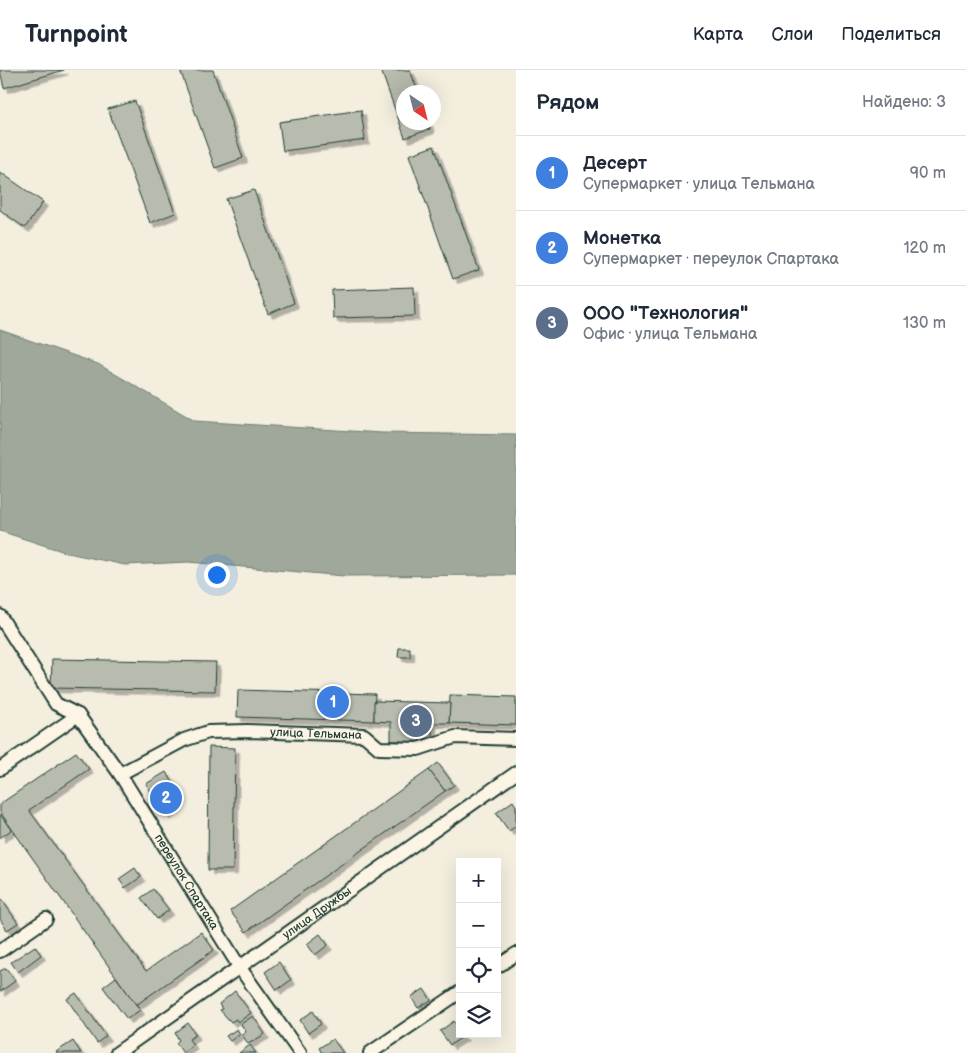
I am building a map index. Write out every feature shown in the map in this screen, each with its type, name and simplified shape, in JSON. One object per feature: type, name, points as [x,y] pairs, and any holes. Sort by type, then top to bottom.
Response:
[{"type":"street","name":"переулок Спартака","points":[[0,616],[56,704],[78,715],[120,774],[240,968],[300,1053]]},
{"type":"street","points":[[0,769],[78,715]]},
{"type":"street","name":"улица Тельмана","points":[[120,774],[184,740],[208,732],[247,731],[364,735],[379,748],[418,749],[456,737],[516,739]]},
{"type":"street","name":"улица Дружбы","points":[[117,1053],[516,773]]},
{"type":"street","points":[[0,951],[46,919]]},
{"type":"street","points":[[501,964],[516,954]]},
{"type":"street","points":[[370,1053],[459,993]]},
{"type":"shaded area","points":[[0,330],[98,364],[195,421],[382,433],[516,435],[516,575],[344,576],[188,562],[125,565],[68,553],[0,531]]},
{"type":"building","points":[[0,70],[64,70],[4,88]]},
{"type":"building","points":[[180,70],[213,70],[243,158],[215,168]]},
{"type":"building","points":[[381,70],[410,70],[415,85],[396,85],[396,112]]},
{"type":"building","points":[[135,101],[175,213],[150,223],[108,109]]},
{"type":"building","points":[[361,110],[365,140],[283,151],[279,122]]},
{"type":"building","points":[[402,130],[427,130],[405,138]]},
{"type":"building","points":[[434,146],[479,270],[453,279],[409,155]]},
{"type":"building","points":[[0,172],[43,202],[25,228],[0,210]]},
{"type":"building","points":[[254,190],[294,303],[268,314],[226,199]]},
{"type":"building","points":[[414,287],[415,316],[333,318],[332,290]]},
{"type":"building","points":[[399,648],[410,648],[410,657],[398,657]]},
{"type":"building","points":[[52,659],[216,662],[215,691],[51,688]]},
{"type":"building","points":[[238,690],[375,694],[374,721],[237,717]]},
{"type":"building","points":[[450,695],[516,697],[516,725],[449,723]]},
{"type":"building","points":[[374,701],[450,703],[449,723],[432,723],[432,742],[391,741],[391,722],[374,721]]},
{"type":"building","points":[[209,747],[235,748],[233,870],[208,870]]},
{"type":"building","points":[[76,752],[89,769],[29,810],[146,971],[201,932],[214,950],[136,1005],[0,812],[0,804]]},
{"type":"building","points":[[438,763],[454,785],[445,791],[429,770]]},
{"type":"building","points":[[429,770],[445,791],[246,932],[230,911]]},
{"type":"building","points":[[166,772],[177,788],[176,808],[166,815],[146,784]]},
{"type":"building","points":[[513,801],[516,806],[516,826],[509,831],[496,813]]},
{"type":"building","points":[[0,814],[11,830],[0,838]]},
{"type":"building","points":[[135,868],[141,877],[125,888],[119,879]]},
{"type":"building","points":[[153,889],[169,910],[157,919],[141,898]]},
{"type":"building","points":[[0,897],[18,923],[7,930],[0,919]]},
{"type":"building","points":[[320,934],[328,945],[315,955],[307,944]]},
{"type":"building","points":[[35,946],[41,955],[18,972],[11,962]]},
{"type":"building","points":[[279,962],[291,980],[277,990],[265,972]]},
{"type":"building","points":[[6,968],[15,981],[0,992],[0,971]]},
{"type":"building","points":[[116,977],[140,1010],[127,1019],[103,987]]},
{"type":"building","points":[[424,989],[431,1000],[418,1008],[411,997]]},
{"type":"building","points":[[235,991],[251,1013],[238,1022],[236,1019],[231,1022],[220,1010],[222,1009],[219,1004]]},
{"type":"building","points":[[76,993],[106,1036],[97,1043],[67,999]]},
{"type":"building","points":[[313,1011],[321,1024],[308,1033],[300,1020]]},
{"type":"building","points":[[253,1016],[265,1034],[248,1044],[242,1034],[246,1032],[241,1024]]},
{"type":"building","points":[[454,1021],[456,1024],[456,1038],[461,1038],[450,1045],[440,1031]]},
{"type":"building","points":[[188,1023],[196,1035],[189,1039],[193,1045],[183,1053],[176,1043],[179,1040],[175,1033]]},
{"type":"building","points":[[237,1029],[240,1034],[230,1041],[226,1036]]},
{"type":"building","points":[[333,1039],[343,1053],[322,1053],[319,1048]]},
{"type":"building","points":[[73,1041],[81,1053],[56,1052]]},
{"type":"building","points":[[250,1045],[256,1053],[239,1053]]},
{"type":"place","name":"Десерт","points":[[333,702]]},
{"type":"place","name":"ООО \"Технология\"","points":[[416,721]]},
{"type":"place","name":"Монетка","points":[[166,798]]}]
